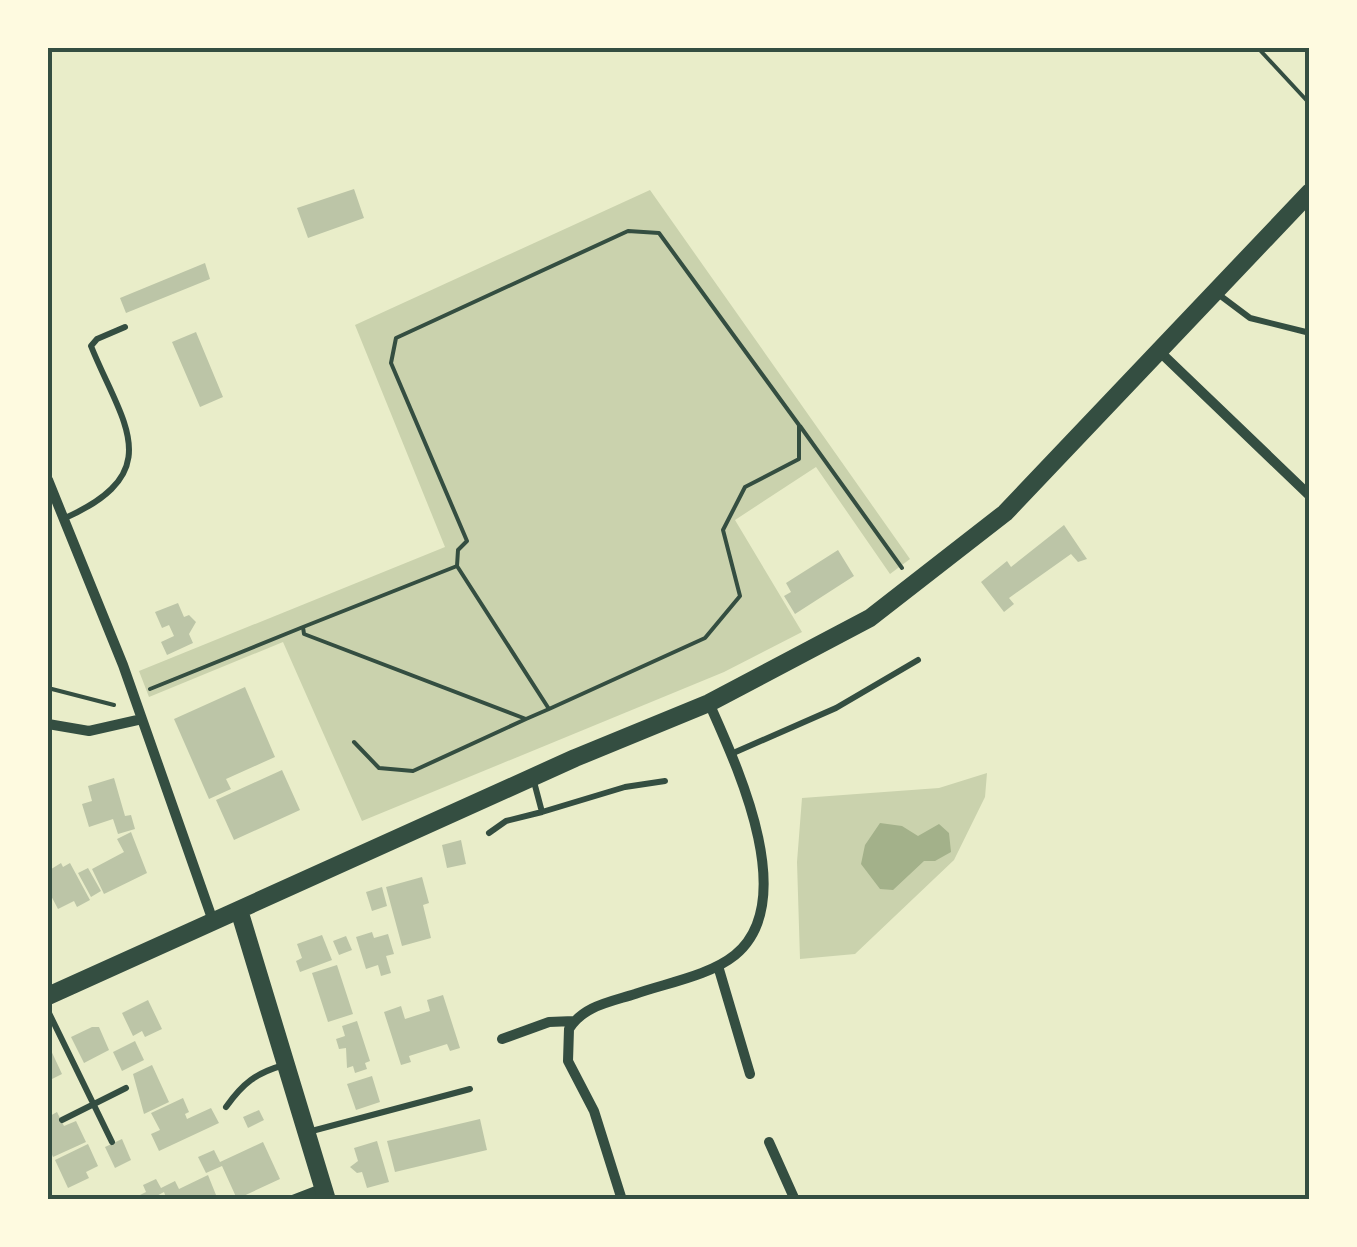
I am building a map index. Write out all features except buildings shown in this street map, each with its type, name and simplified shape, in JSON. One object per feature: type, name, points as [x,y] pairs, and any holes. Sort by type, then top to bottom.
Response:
[{"type":"street","points":[[48,996],[533,777],[710,703],[814,652],[870,618],[1006,514],[1310,192]]},
{"type":"street","points":[[1160,352],[1310,496]]},
{"type":"street","points":[[48,480],[134,695],[212,921]]},
{"type":"street","points":[[622,1200],[594,1111],[568,1061],[567,1036],[574,1021],[590,1009],[718,966],[748,942],[759,910],[760,835],[710,703]]},
{"type":"street","points":[[48,724],[89,731],[142,719]]},
{"type":"street","points":[[239,910],[325,1194],[293,1200]]},
{"type":"street","points":[[718,966],[750,1074]]},
{"type":"street","points":[[502,1039],[549,1022],[574,1021]]},
{"type":"street","points":[[769,1142],[795,1200]]},
{"type":"lane","points":[[1217,293],[1250,318],[1310,333]]},
{"type":"lane","points":[[62,520],[100,500],[120,477],[126,460],[130,434],[91,346],[97,338],[126,327]]},
{"type":"lane","points":[[731,754],[836,708],[918,660]]},
{"type":"lane","points":[[533,777],[542,812]]},
{"type":"lane","points":[[489,833],[506,820],[625,787],[665,781]]},
{"type":"lane","points":[[48,1011],[112,1142]]},
{"type":"lane","points":[[226,1107],[258,1074],[286,1065]]},
{"type":"lane","points":[[62,1120],[126,1088]]},
{"type":"lane","points":[[306,1132],[470,1089]]},
{"type":"path","points":[[1258,48],[1310,104]]},
{"type":"path","points":[[548,709],[456,566],[458,550],[467,541],[391,363],[396,338],[628,231],[659,233],[914,584]]},
{"type":"path","points":[[354,742],[378,768],[413,770],[705,638],[740,596],[722,530],[746,487],[799,459],[799,425]]},
{"type":"path","points":[[134,695],[456,566]]},
{"type":"path","points":[[303,628],[304,634],[526,719]]},
{"type":"path","points":[[48,688],[114,705]]},
{"type":"shaded area","points":[[650,190],[910,559],[890,574],[816,467],[735,520],[802,632],[724,672],[362,821],[283,642],[149,697],[139,671],[445,547],[355,325]]},
{"type":"shaded area","points":[[987,773],[985,797],[954,860],[855,954],[800,959],[797,862],[802,798],[939,788]]},
{"type":"shaded area","points":[[880,823],[902,826],[918,836],[939,824],[949,833],[951,852],[935,861],[924,861],[893,890],[880,889],[861,864],[865,845]]}]
